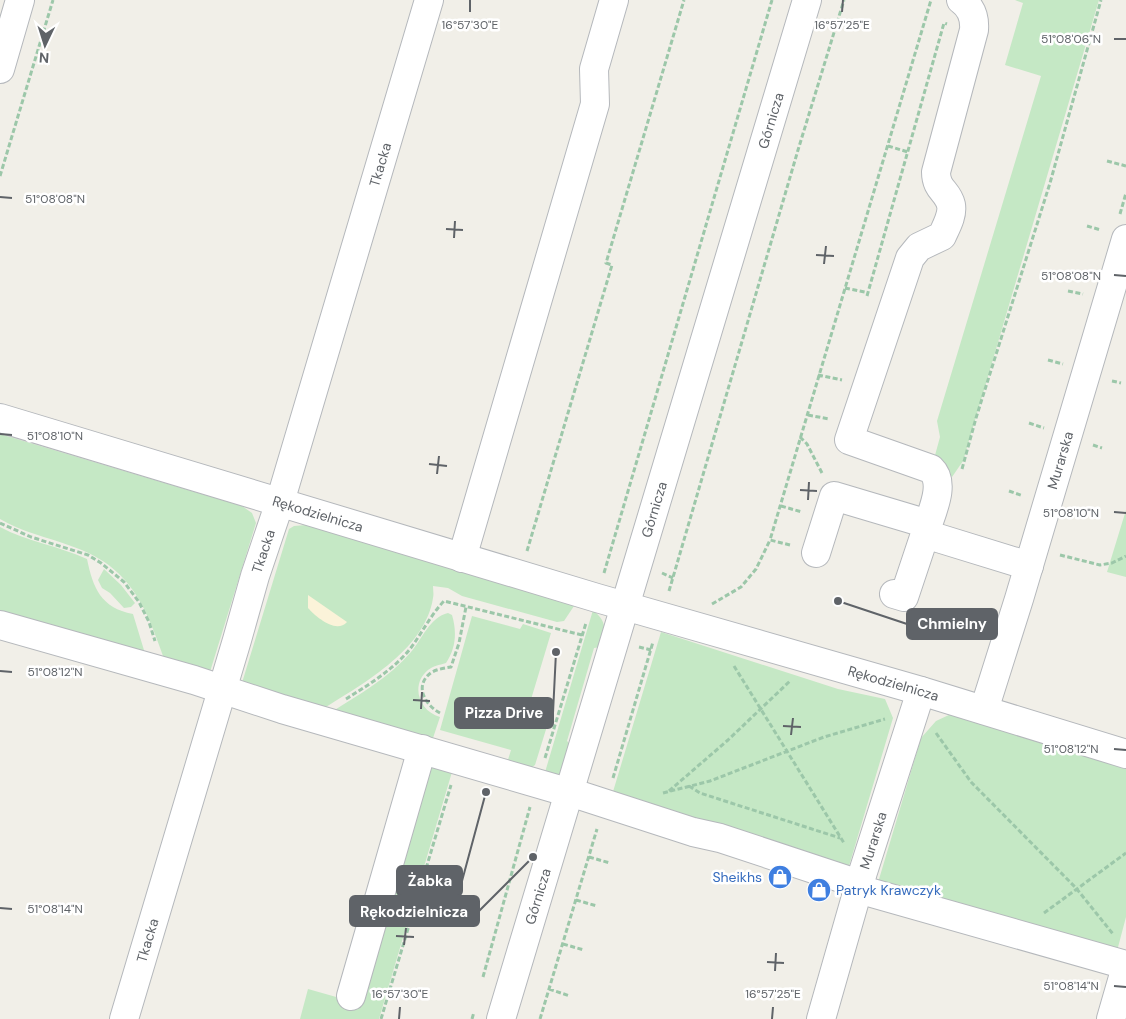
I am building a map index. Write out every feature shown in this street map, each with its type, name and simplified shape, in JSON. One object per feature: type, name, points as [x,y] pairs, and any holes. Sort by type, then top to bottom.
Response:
[{"type":"street","points":[[0,69],[20,0]]},
{"type":"street","name":"Tkacka","points":[[124,1019],[255,576],[280,502],[429,0]]},
{"type":"street","points":[[462,558],[595,104],[594,69],[614,0]]},
{"type":"street","name":"Górnicza","points":[[501,1019],[807,0]]},
{"type":"street","points":[[894,594],[904,597],[927,529],[937,492],[938,479],[931,469],[849,440],[910,258],[919,247],[942,236],[951,214],[951,204],[947,196],[940,190],[936,180],[936,172],[974,30],[975,22],[972,12],[967,4],[961,0]]},
{"type":"street","name":"Murarska","points":[[984,710],[1032,557],[1126,239]]},
{"type":"street","name":"Rękodzielnicza","points":[[0,418],[717,634],[917,701],[984,710],[1126,754]]},
{"type":"street","points":[[816,553],[834,496],[927,529],[1032,557]]},
{"type":"street","points":[[0,625],[160,670],[693,832],[720,838],[860,881],[1016,934],[1126,966],[1111,1019]]},
{"type":"street","name":"Murarska","points":[[821,1019],[860,881],[917,701]]},
{"type":"street","points":[[351,996],[422,749]]},
{"type":"path","points":[[0,176],[53,0]]},
{"type":"path","points":[[525,558],[612,265],[606,263],[684,0]]},
{"type":"path","points":[[596,598],[772,0]]},
{"type":"path","points":[[668,596],[798,150],[844,0]]},
{"type":"path","points":[[716,610],[708,607],[741,587],[756,569],[770,540],[931,0]]},
{"type":"path","points":[[961,474],[976,418],[1050,183],[1101,0]]},
{"type":"path","points":[[865,301],[944,23],[974,30]]},
{"type":"path","points":[[888,146],[908,152]]},
{"type":"path","points":[[1107,161],[1126,166]]},
{"type":"path","points":[[840,388],[844,371]]},
{"type":"path","points":[[831,419],[833,412]]},
{"type":"path","points":[[800,437],[807,444],[834,496]]},
{"type":"path","points":[[0,522],[32,537],[88,555],[124,582],[149,622],[162,663],[160,670]]},
{"type":"path","points":[[770,540],[816,553]]},
{"type":"path","points":[[1032,557],[1100,565],[1112,563],[1126,556]]},
{"type":"path","points":[[315,718],[363,688],[397,663],[409,650],[444,601],[582,635]]},
{"type":"path","points":[[440,713],[432,709],[426,701],[422,691],[423,686],[428,676],[432,673],[451,667],[466,607]]},
{"type":"path","points":[[540,1019],[589,857],[582,797],[648,659]]},
{"type":"path","points":[[732,664],[841,838],[860,881]]},
{"type":"path","points":[[793,678],[761,710],[668,791],[710,781],[917,701],[932,728],[971,782],[1076,888],[1116,938]]},
{"type":"path","points":[[381,1019],[458,760]]},
{"type":"path","points":[[689,786],[700,793],[841,838]]},
{"type":"path","points":[[1016,934],[1126,853]]},
{"type":"path","points":[[589,857],[610,863]]},
{"type":"path","points":[[576,900],[597,906]]},
{"type":"path","points":[[563,944],[584,950]]},
{"type":"path","points":[[549,989],[570,996]]},
{"type":"green space","points":[[1015,0],[1099,0],[963,461],[952,477],[934,459],[940,437],[937,421],[1041,76],[1005,65],[1023,3]]},
{"type":"green space","points":[[0,434],[242,506],[252,513],[256,523],[209,675],[165,661],[143,606],[122,577],[108,565],[91,554],[26,531],[0,519]]},
{"type":"green space","points":[[1126,510],[1126,577],[1107,572]]},
{"type":"green space","points":[[306,525],[576,603],[564,621],[557,622],[462,596],[448,588],[433,586],[433,596],[427,617],[417,635],[404,651],[352,691],[318,712],[241,686],[289,529],[294,526]]},
{"type":"green space","points":[[0,527],[87,559],[92,579],[100,595],[113,607],[133,614],[147,660],[0,618]]},
{"type":"green space","points":[[104,569],[121,585],[135,603],[131,607],[124,608],[110,593],[102,588],[98,580]]},
{"type":"green space","points":[[593,610],[603,623],[604,635],[601,647],[594,648],[567,741],[572,746],[563,781],[543,779]]},
{"type":"green space","points":[[448,613],[452,615],[455,628],[452,652],[446,663],[428,670],[422,676],[418,690],[422,703],[433,714],[440,717],[432,741],[507,763],[511,750],[440,730],[472,616],[520,629],[523,624],[551,633],[526,716],[548,723],[535,765],[528,770],[330,713],[373,686],[393,670],[411,652],[431,624],[442,615]]},
{"type":"green space","points":[[661,632],[838,689],[885,699],[893,718],[849,866],[612,795]]},
{"type":"green space","points":[[951,714],[1126,769],[1126,917],[1117,951],[877,886],[921,738],[936,721]]},
{"type":"green space","points":[[432,765],[452,772],[379,1019],[300,1019],[308,989],[361,1004]]},
{"type":"sand","points":[[308,595],[347,622],[337,626],[321,620],[308,608]]},
{"type":"place","name":"Chmielny","points":[[838,601]]},
{"type":"place","name":"Pizza Drive","points":[[556,652]]},
{"type":"place","name":"Żabka","points":[[486,792]]},
{"type":"place","name":"Rękodzielnicza","points":[[533,857]]},
{"type":"place","name":"Sheikhs","points":[[780,877]]},
{"type":"place","name":"Patryk Krawczyk","points":[[819,890]]}]
